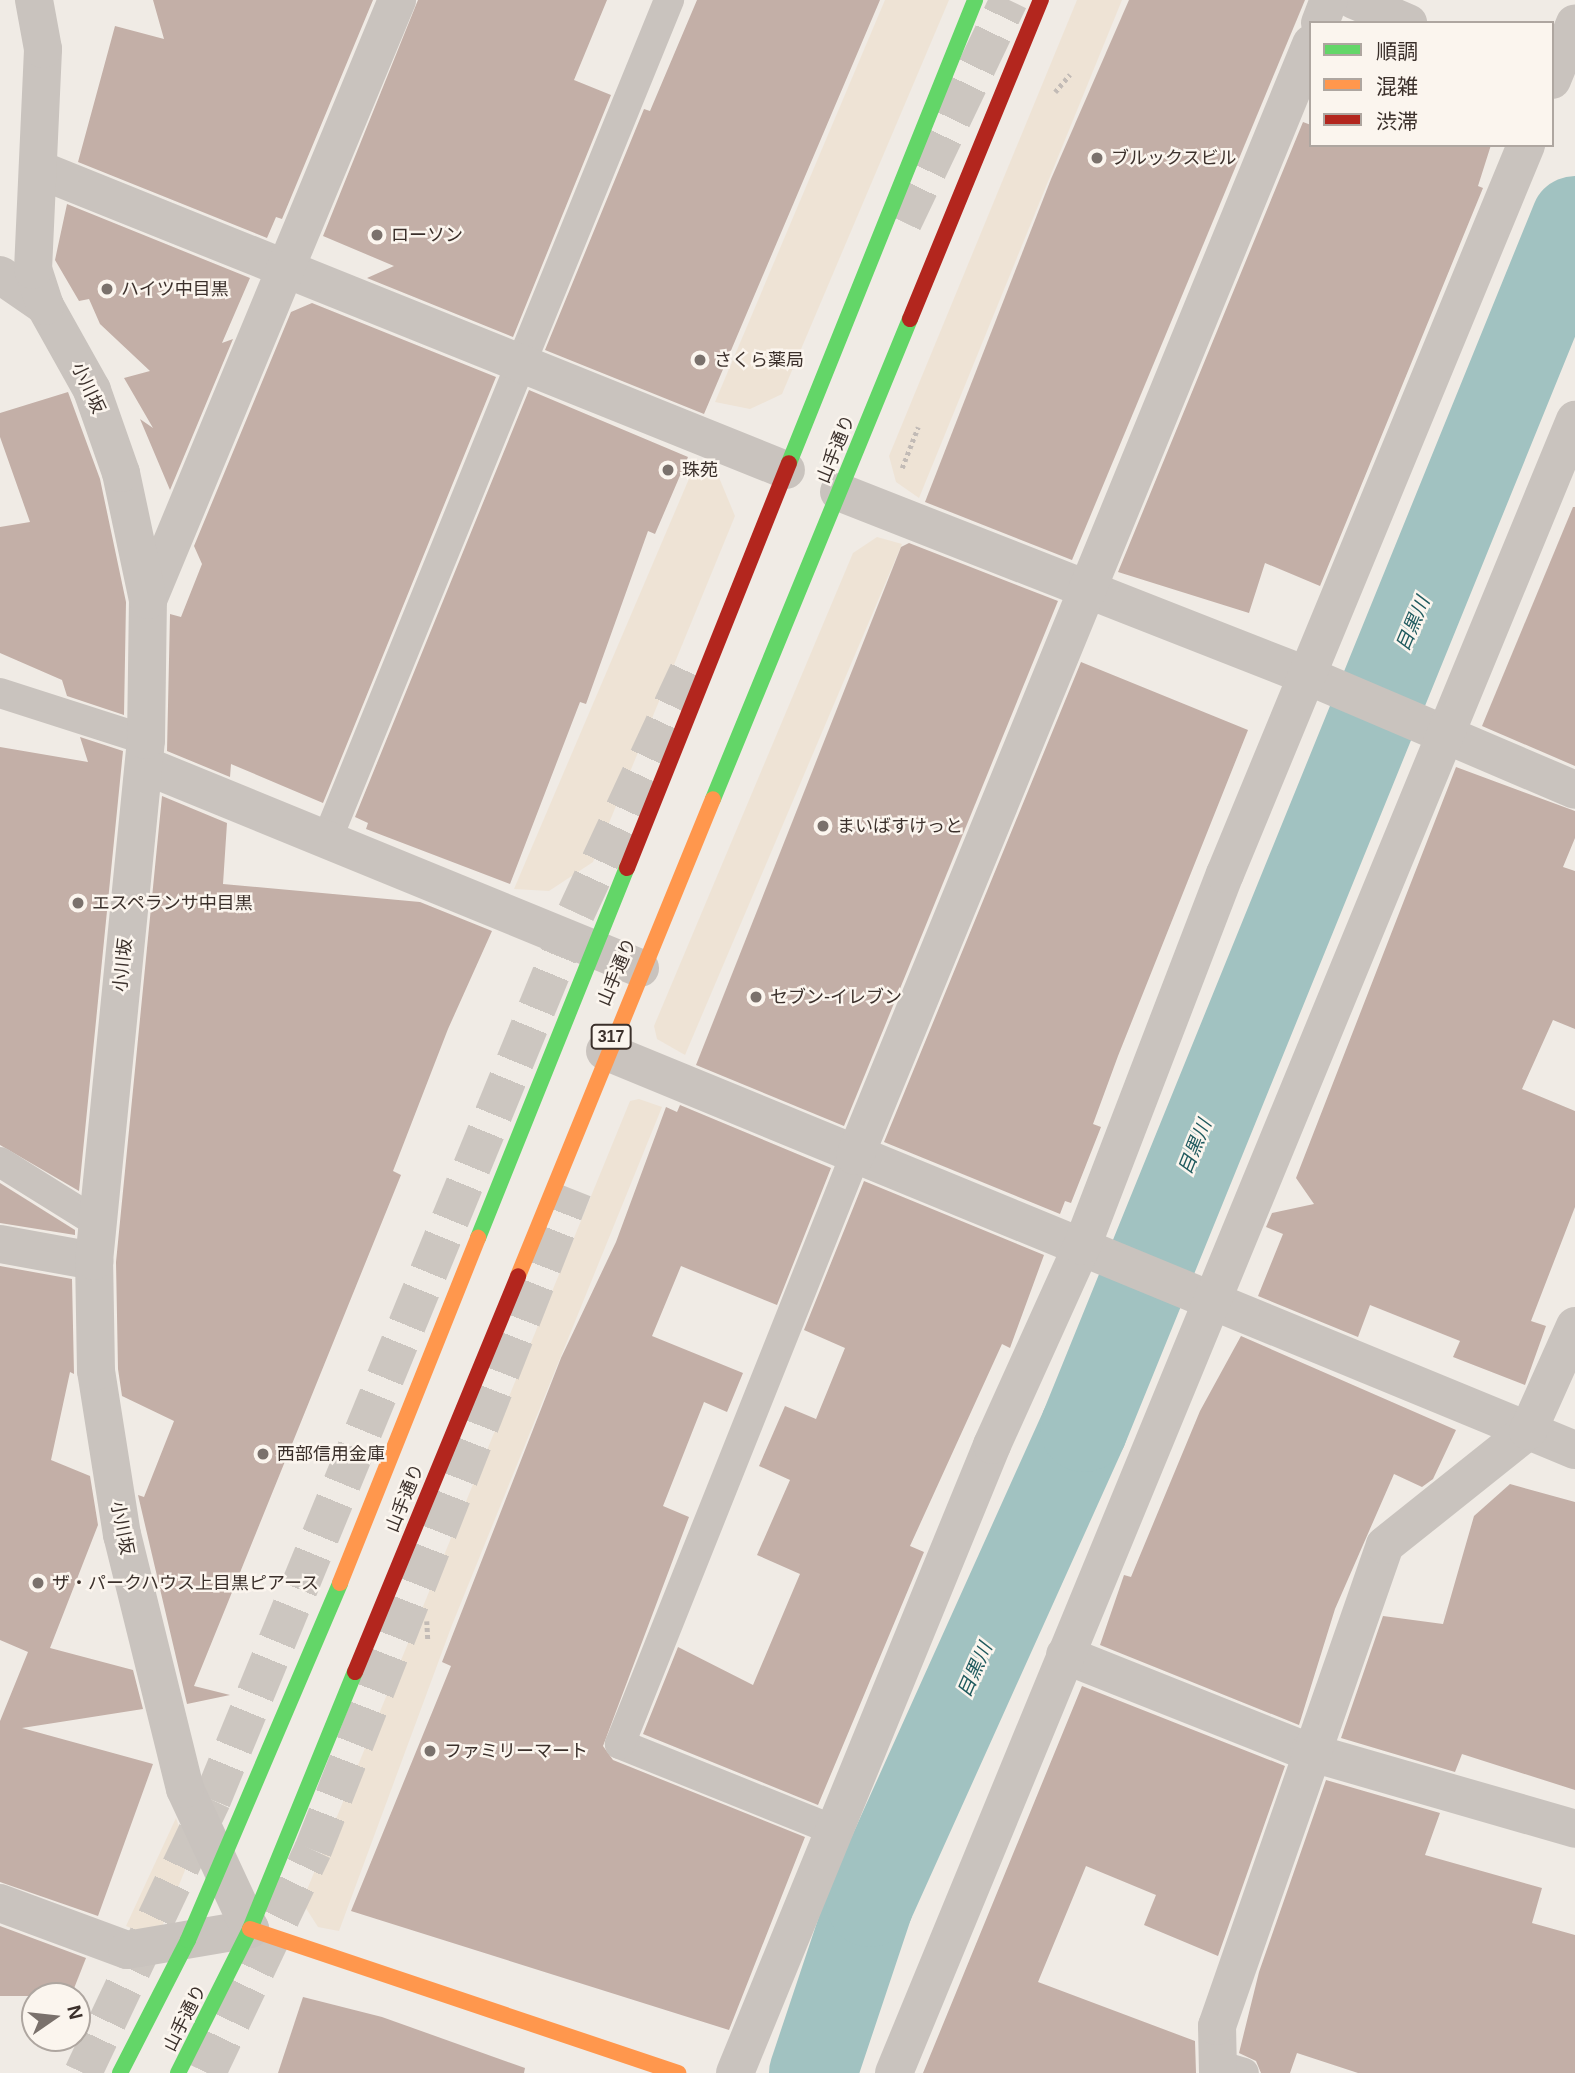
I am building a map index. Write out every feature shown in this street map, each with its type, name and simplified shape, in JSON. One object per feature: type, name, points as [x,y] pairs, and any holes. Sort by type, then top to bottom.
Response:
[{"type":"main road","name":"山手通り","points":[[120,2073],[188,1940],[285,1720],[590,948],[975,0]]},
{"type":"main road","name":"山手通り","points":[[178,2073],[250,1929],[605,1051],[1041,0]]},
{"type":"main road","points":[[250,1929],[678,2073]]},
{"type":"street","name":"小川坂","points":[[34,0],[43,49],[40,170],[33,270],[45,306],[105,425],[148,600],[145,753],[96,1222],[96,1371],[122,1535],[185,1788],[250,1929]]},
{"type":"street","points":[[148,600],[397,0]]},
{"type":"street","points":[[1321,21],[1329,0]]},
{"type":"street","points":[[1354,0],[1403,21]]},
{"type":"street","points":[[1562,87],[1575,23]]},
{"type":"street","points":[[855,1156],[1309,49]]},
{"type":"street","points":[[735,2073],[992,1445],[1091,1249],[1525,147]]},
{"type":"street","points":[[40,170],[289,265],[786,470]]},
{"type":"street","points":[[0,275],[45,306]]},
{"type":"street","points":[[894,2073],[1065,1655],[1204,1294],[1438,732],[1468,680],[1575,420]]},
{"type":"street","points":[[839,492],[1088,587],[1575,790]]},
{"type":"street","points":[[145,753],[328,837],[640,968]]},
{"type":"street","points":[[605,1051],[855,1156],[1204,1294],[1575,1450]]},
{"type":"street","points":[[0,1244],[94,1261]]},
{"type":"street","points":[[1227,2070],[1217,2026],[1309,1752],[1385,1545],[1528,1431],[1575,1326]]},
{"type":"street","points":[[1065,1655],[1309,1752],[1575,1829]]},
{"type":"street","points":[[0,1903],[127,1950],[250,1929]]},
{"type":"lane","points":[[328,837],[669,0]]},
{"type":"lane","points":[[0,694],[145,753]]},
{"type":"lane","points":[[836,1831],[620,1744],[855,1156]]},
{"type":"lane","points":[[0,1163],[96,1222]]},
{"type":"shaded area","points":[[885,0],[949,0],[782,394],[750,409],[715,402]]},
{"type":"shaded area","points":[[1077,0],[1122,0],[919,498],[896,482],[889,456]]},
{"type":"shaded area","points":[[697,460],[713,463],[735,516],[593,862],[549,891],[514,889]]},
{"type":"shaded area","points":[[877,537],[902,544],[685,1055],[657,1039],[654,1026],[853,553]]},
{"type":"shaded area","points":[[639,1099],[662,1107],[452,1625],[339,1931],[318,1927],[302,1902],[630,1101]]},
{"type":"shaded area","points":[[176,1818],[190,1858],[161,1929],[147,1935],[126,1926]]},
{"type":"building","points":[[153,0],[373,0],[282,219],[276,217],[267,238],[78,162],[115,26],[164,39]]},
{"type":"building","points":[[418,0],[607,0],[574,80],[611,95],[513,337],[367,278],[394,266],[323,236]]},
{"type":"building","points":[[697,0],[880,0],[704,414],[545,350],[644,109],[650,111]]},
{"type":"building","points":[[1129,0],[1305,0],[1072,560],[925,502],[1051,179]]},
{"type":"building","points":[[1303,122],[1309,124],[1309,147],[1490,147],[1478,186],[1483,188],[1320,586],[1265,563],[1249,613],[1118,572]]},
{"type":"building","points":[[67,204],[250,278],[222,343],[233,339],[170,490],[140,419],[153,428],[124,378],[150,371],[100,324],[89,299],[79,301],[55,260]]},
{"type":"building","points":[[312,303],[496,377],[323,803],[231,764],[230,777],[167,751],[170,614],[181,617],[202,564],[194,546],[291,312]]},
{"type":"building","points":[[529,390],[688,457],[655,534],[648,531],[586,704],[580,702],[510,884],[366,829],[368,823],[355,817]]},
{"type":"building","points":[[68,392],[100,479],[126,602],[124,715],[67,696],[62,680],[0,653],[0,527],[30,522],[0,437],[0,413]]},
{"type":"building","points":[[1575,507],[1575,766],[1482,726]]},
{"type":"building","points":[[909,543],[1058,601],[844,1126],[696,1065],[901,547]]},
{"type":"building","points":[[1081,662],[1248,730],[1118,1056],[1093,1124],[1101,1127],[1071,1203],[1065,1201],[1060,1214],[884,1142]]},
{"type":"building","points":[[80,737],[123,751],[79,1191],[0,1145],[0,747],[88,762]]},
{"type":"building","points":[[1456,767],[1575,811],[1575,838],[1563,867],[1575,871],[1575,1029],[1553,1020],[1522,1089],[1575,1111],[1575,1207],[1531,1321],[1546,1326],[1525,1385],[1453,1357],[1460,1341],[1370,1305],[1358,1337],[1258,1296],[1283,1234],[1266,1227],[1272,1213],[1314,1204],[1296,1178]]},
{"type":"building","points":[[162,796],[227,823],[223,884],[420,902],[492,931],[448,1029],[393,1171],[401,1175],[194,1686],[230,1695],[187,1704],[138,1495],[144,1497],[174,1421],[122,1396],[118,1369],[116,1262]]},
{"type":"building","points":[[680,1105],[831,1168],[777,1305],[681,1266],[652,1336],[743,1373],[727,1412],[704,1402],[663,1506],[689,1517],[603,1746],[613,1760],[805,1837],[729,2030],[351,1911],[451,1666],[442,1662],[561,1358],[616,1242],[666,1107],[677,1112]]},
{"type":"building","points":[[864,1181],[1044,1255],[1010,1348],[1002,1344],[910,1546],[924,1552],[818,1805],[643,1734],[678,1647],[753,1685],[800,1574],[757,1555],[790,1480],[759,1466],[785,1406],[816,1419],[845,1348],[804,1330]]},
{"type":"building","points":[[0,1183],[75,1230],[75,1235],[0,1223]]},
{"type":"building","points":[[0,1266],[72,1279],[74,1374],[70,1372],[51,1460],[90,1476],[98,1525],[50,1648],[133,1670],[143,1709],[22,1728],[153,1764],[98,1916],[0,1882],[0,1721],[28,1652],[0,1640]]},
{"type":"building","points":[[1241,1336],[1456,1430],[1433,1479],[1422,1487],[1394,1474],[1335,1609],[1299,1725],[1100,1645],[1124,1575],[1131,1577],[1200,1411]]},
{"type":"building","points":[[1510,1484],[1575,1502],[1575,1790],[1462,1754],[1455,1772],[1341,1738],[1383,1616],[1443,1624],[1474,1516]]},
{"type":"building","points":[[1082,1686],[1285,1766],[1218,1956],[1144,1925],[1156,1895],[1086,1866],[1038,1982],[1195,2041],[1196,2073],[923,2073]]},
{"type":"building","points":[[1326,1780],[1440,1813],[1425,1855],[1542,1888],[1532,1923],[1575,1935],[1575,2073],[1358,2073],[1297,2053],[1290,2073],[1261,2073],[1256,2061],[1239,2053],[1259,1972]]},
{"type":"building","points":[[0,1926],[86,1958],[77,1982],[21,1982],[21,1996],[0,1996]]},
{"type":"building","points":[[303,1997],[382,2017],[525,2068],[524,2073],[278,2073]]},
{"type":"waterway","name":"目黒川","points":[[813,2073],[870,1903],[1084,1428],[1575,220]]},
{"type":"tunnel","points":[[903,222],[1009,0]]},
{"type":"tunnel","points":[[83,2073],[212,1800],[576,913],[691,665]]},
{"type":"tunnel","points":[[207,2073],[313,1850],[573,1189]]},
{"type":"traffic: fast","points":[[789,463],[975,0]]},
{"type":"traffic: fast","points":[[713,799],[910,319]]},
{"type":"traffic: fast","points":[[478,1238],[627,868]]},
{"type":"traffic: fast","points":[[120,2073],[188,1940],[340,1583]]},
{"type":"traffic: fast","points":[[178,2073],[250,1929],[355,1672]]},
{"type":"traffic: slow","points":[[518,1276],[713,799]]},
{"type":"traffic: slow","points":[[340,1583],[478,1238]]},
{"type":"traffic: slow","points":[[250,1929],[678,2073]]},
{"type":"traffic: jam","points":[[910,319],[1041,0]]},
{"type":"traffic: jam","points":[[627,868],[789,463]]},
{"type":"traffic: jam","points":[[355,1672],[518,1276]]},
{"type":"place","name":"ブルックスビル","points":[[1097,158]]},
{"type":"place","name":"ローソン","points":[[377,235]]},
{"type":"place","name":"ハイツ中目黒","points":[[107,289]]},
{"type":"place","name":"さくら薬局","points":[[700,360]]},
{"type":"place","name":"珠苑","points":[[668,470]]},
{"type":"place","name":"まいばすけっと","points":[[823,826]]},
{"type":"place","name":"エスペランサ中目黒","points":[[78,903]]},
{"type":"place","name":"セブン-イレブン","points":[[756,997]]},
{"type":"place","name":"西部信用金庫","points":[[263,1454]]},
{"type":"place","name":"ザ・パークハウス上目黒ピアース","points":[[38,1583]]},
{"type":"place","name":"ファミリーマート","points":[[430,1751]]}]
